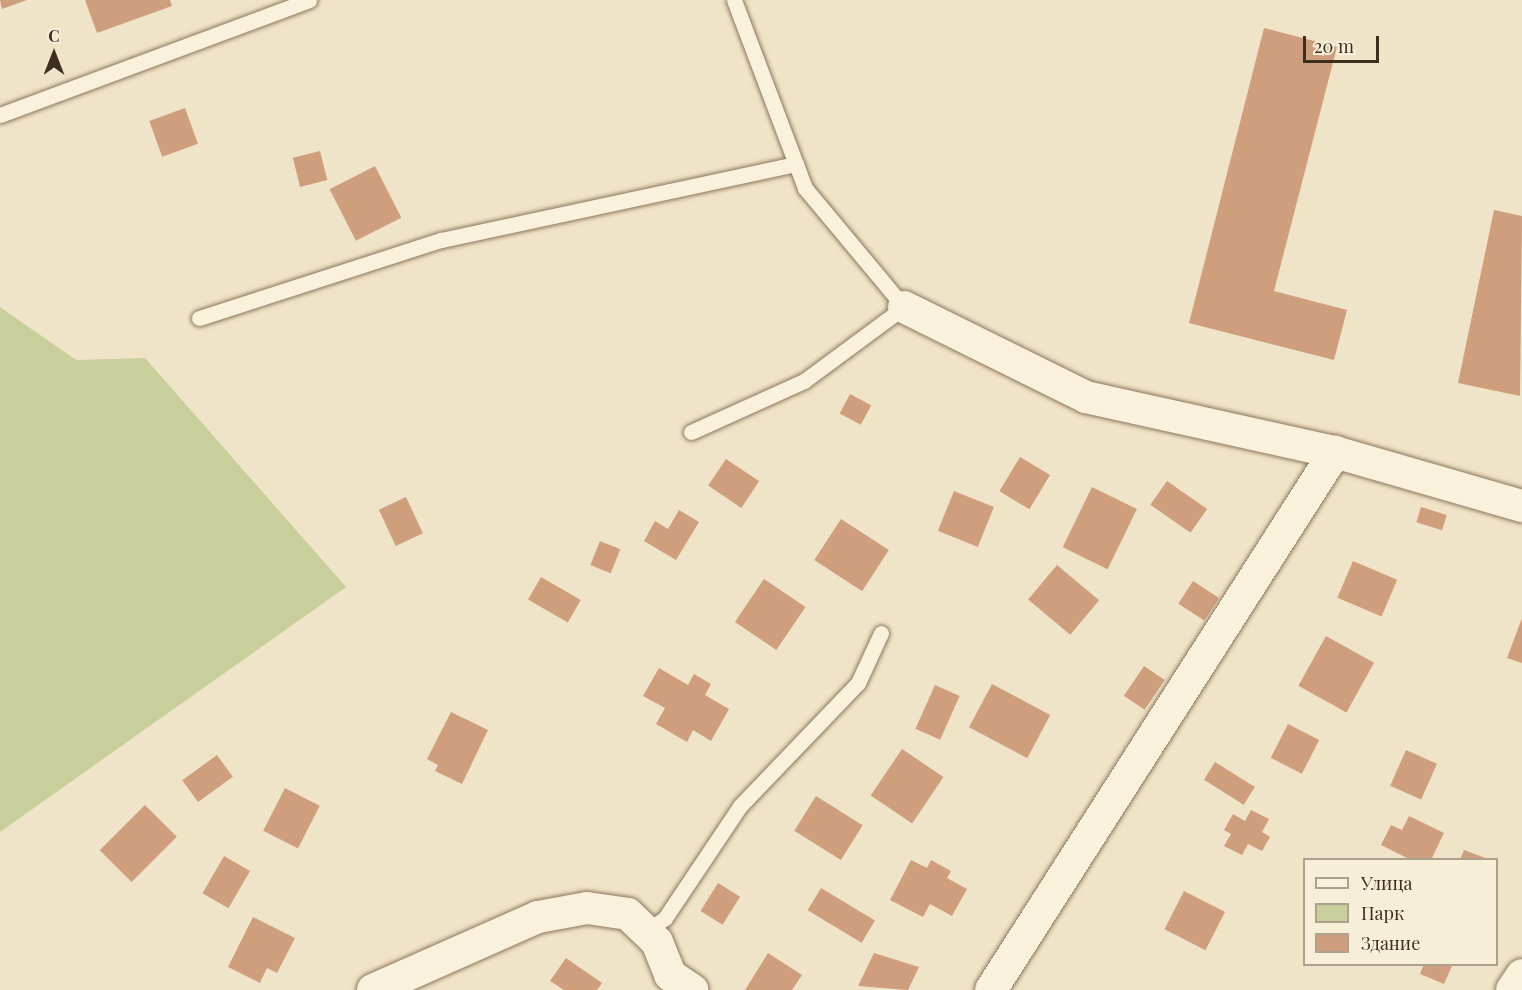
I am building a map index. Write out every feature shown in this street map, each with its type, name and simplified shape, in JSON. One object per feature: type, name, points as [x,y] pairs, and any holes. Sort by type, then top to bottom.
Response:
[{"type":"street","points":[[904,307],[1086,397],[1335,452],[1522,506]]},
{"type":"street","points":[[991,990],[1335,452]]},
{"type":"street","points":[[373,990],[538,917],[587,908],[628,914],[657,942],[670,975],[692,990]]},
{"type":"street","points":[[1512,990],[1522,975]]},
{"type":"lane","points":[[0,115],[309,0]]},
{"type":"lane","points":[[691,432],[804,381],[904,307],[805,188],[734,0]]},
{"type":"lane","points":[[200,318],[441,240],[796,164]]},
{"type":"lane","points":[[646,932],[665,918],[740,806],[858,683],[882,633]]},
{"type":"green space","points":[[0,307],[76,360],[145,358],[346,587],[0,832]]},
{"type":"building","points":[[0,0],[27,0],[2,9]]},
{"type":"building","points":[[85,0],[170,0],[172,6],[97,33]]},
{"type":"building","points":[[1264,28],[1337,47],[1274,291],[1347,310],[1334,360],[1189,323]]},
{"type":"building","points":[[185,108],[198,144],[162,157],[149,121]]},
{"type":"building","points":[[320,151],[327,180],[300,187],[293,158]]},
{"type":"building","points":[[375,166],[401,218],[356,241],[330,189]]},
{"type":"building","points":[[1494,210],[1522,216],[1520,396],[1458,383]]},
{"type":"building","points":[[850,394],[871,405],[861,425],[840,413]]},
{"type":"building","points":[[1020,457],[1050,475],[1029,509],[999,491]]},
{"type":"building","points":[[726,459],[759,481],[741,508],[708,486]]},
{"type":"building","points":[[1167,481],[1207,509],[1191,533],[1150,505]]},
{"type":"building","points":[[1092,487],[1137,509],[1108,569],[1063,547]]},
{"type":"building","points":[[954,491],[994,507],[978,547],[938,531]]},
{"type":"building","points":[[406,497],[423,533],[396,546],[379,510]]},
{"type":"building","points":[[1421,507],[1447,515],[1442,530],[1416,522]]},
{"type":"building","points":[[679,510],[699,522],[676,560],[644,541],[655,521],[668,529]]},
{"type":"building","points":[[841,519],[889,550],[862,591],[814,560]]},
{"type":"building","points":[[600,541],[620,549],[611,573],[590,565]]},
{"type":"building","points":[[1353,561],[1397,580],[1382,617],[1337,598]]},
{"type":"building","points":[[1057,565],[1099,600],[1070,635],[1028,599]]},
{"type":"building","points":[[541,577],[581,600],[568,623],[528,600]]},
{"type":"building","points":[[764,579],[805,607],[776,650],[735,622]]},
{"type":"building","points":[[1193,581],[1219,598],[1204,621],[1178,604]]},
{"type":"building","points":[[1522,618],[1522,663],[1507,658]]},
{"type":"building","points":[[1326,636],[1374,663],[1346,713],[1298,686]]},
{"type":"building","points":[[1144,666],[1165,680],[1145,710],[1124,696]]},
{"type":"building","points":[[659,668],[688,685],[694,674],[711,684],[705,695],[729,709],[711,741],[693,730],[687,742],[656,724],[665,708],[643,696]]},
{"type":"building","points":[[992,684],[1050,715],[1027,758],[969,727]]},
{"type":"building","points":[[935,685],[960,696],[940,740],[915,729]]},
{"type":"building","points":[[451,712],[488,730],[462,784],[435,771],[438,765],[427,759]]},
{"type":"building","points":[[1288,724],[1319,740],[1302,774],[1271,758]]},
{"type":"building","points":[[902,749],[943,777],[912,823],[871,795]]},
{"type":"building","points":[[1406,750],[1437,764],[1421,799],[1390,786]]},
{"type":"building","points":[[217,755],[233,777],[198,802],[182,780]]},
{"type":"building","points":[[1215,762],[1255,787],[1244,805],[1204,780]]},
{"type":"building","points":[[285,788],[320,806],[298,848],[263,831]]},
{"type":"building","points":[[816,796],[863,825],[841,860],[794,831]]},
{"type":"building","points":[[145,805],[177,837],[132,882],[100,850]]},
{"type":"building","points":[[1251,810],[1269,819],[1262,832],[1270,837],[1262,851],[1248,844],[1242,855],[1224,846],[1231,834],[1224,830],[1233,814],[1245,821]]},
{"type":"building","points":[[1409,816],[1444,833],[1432,858],[1407,858],[1381,845],[1391,825],[1402,830]]},
{"type":"building","points":[[1464,850],[1485,858],[1461,858]]},
{"type":"building","points":[[224,856],[250,871],[228,908],[202,893]]},
{"type":"building","points":[[911,860],[927,868],[931,860],[951,871],[947,878],[967,889],[952,916],[930,904],[923,917],[890,900]]},
{"type":"building","points":[[718,883],[740,897],[723,925],[701,911]]},
{"type":"building","points":[[821,888],[875,920],[862,943],[808,910]]},
{"type":"building","points":[[1184,891],[1225,912],[1205,950],[1164,929]]},
{"type":"building","points":[[253,917],[295,938],[277,973],[267,968],[260,983],[228,967]]},
{"type":"building","points":[[768,953],[802,975],[792,990],[745,990]]},
{"type":"building","points":[[874,953],[919,967],[908,990],[858,986]]},
{"type":"building","points":[[566,958],[602,983],[597,990],[564,990],[550,981]]},
{"type":"building","points":[[1423,966],[1452,966],[1444,984],[1420,974]]}]
